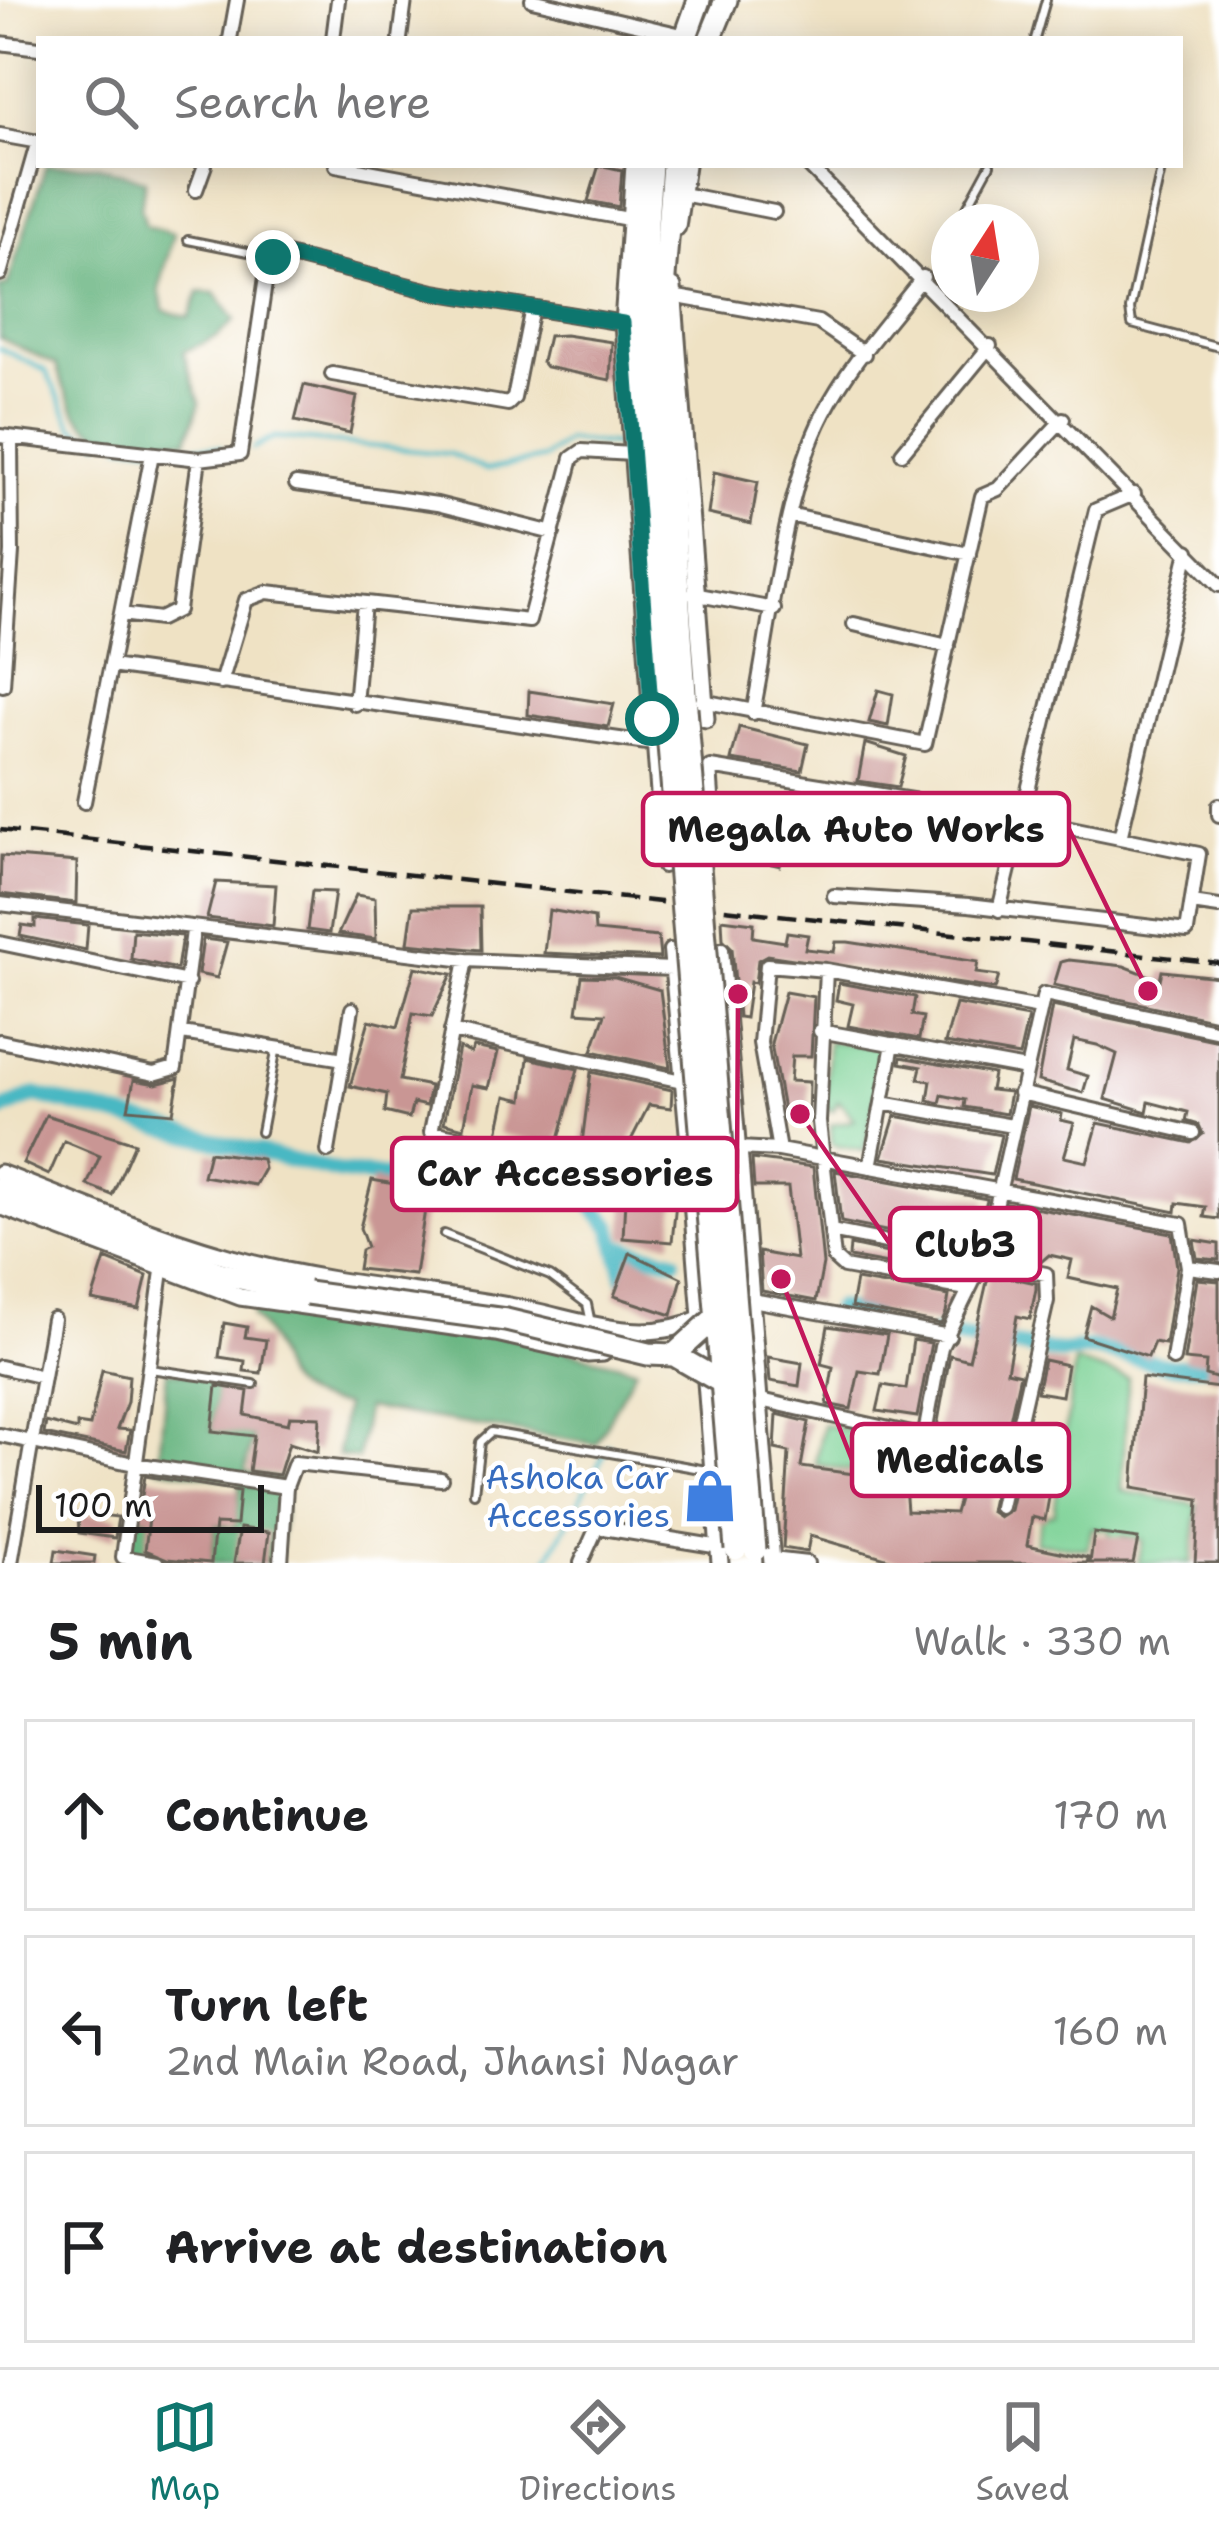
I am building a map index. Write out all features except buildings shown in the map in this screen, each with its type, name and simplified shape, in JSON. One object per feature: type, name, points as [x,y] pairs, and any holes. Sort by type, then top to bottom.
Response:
[{"type":"highway","points":[[686,36],[699,0]]},
{"type":"highway","points":[[716,35],[726,0]]},
{"type":"highway","points":[[651,168],[640,326],[682,711],[746,1554]]},
{"type":"highway","points":[[673,168],[660,328],[709,1318],[746,1554]]},
{"type":"highway","points":[[0,1188],[203,1268],[308,1293],[506,1320],[634,1352],[674,1355],[721,1382]]},
{"type":"highway","points":[[674,1355],[709,1318]]},
{"type":"street","points":[[231,36],[237,0]]},
{"type":"street","points":[[333,36],[338,0]]},
{"type":"street","points":[[400,36],[404,0]]},
{"type":"street","points":[[532,0],[682,36]]},
{"type":"street","points":[[0,43],[36,48]]},
{"type":"street","points":[[0,135],[36,141]]},
{"type":"street","points":[[0,274],[36,151]]},
{"type":"street","points":[[196,190],[204,168]]},
{"type":"street","points":[[352,168],[628,219]]},
{"type":"street","points":[[428,182],[430,168]]},
{"type":"street","points":[[634,168],[623,323],[632,454],[682,711]]},
{"type":"street","points":[[663,866],[654,744],[682,711],[693,594],[672,296],[686,168]]},
{"type":"street","points":[[811,168],[1063,419],[1219,585]]},
{"type":"street","points":[[682,194],[774,212]]},
{"type":"street","points":[[3,685],[12,552],[5,437],[200,459],[240,454],[273,257],[283,254],[434,292],[623,323]]},
{"type":"street","points":[[753,713],[803,466],[822,417],[923,278]]},
{"type":"street","points":[[672,296],[818,322],[864,354]]},
{"type":"street","points":[[332,374],[508,404],[514,398],[532,308]]},
{"type":"street","points":[[902,453],[990,346]]},
{"type":"street","points":[[682,711],[753,713],[925,744],[982,496],[998,488],[1063,419]]},
{"type":"street","points":[[84,802],[152,454]]},
{"type":"street","points":[[221,683],[235,628],[253,595],[284,593],[529,621],[575,454],[632,454]]},
{"type":"street","points":[[121,614],[160,619],[178,610],[200,459]]},
{"type":"street","points":[[296,484],[437,505],[553,533]]},
{"type":"street","points":[[999,910],[1096,511],[1134,494]]},
{"type":"street","points":[[793,516],[969,554]]},
{"type":"street","points":[[1120,838],[1188,551]]},
{"type":"street","points":[[693,594],[774,609]]},
{"type":"street","points":[[355,704],[364,603]]},
{"type":"street","points":[[854,624],[948,646]]},
{"type":"street","points":[[111,666],[654,744]]},
{"type":"street","points":[[716,855],[710,767],[1022,818],[1199,854],[1187,932],[834,896]]},
{"type":"street","points":[[1219,805],[1219,815]]},
{"type":"street","points":[[1192,903],[1219,907]]},
{"type":"street","points":[[0,904],[193,931],[466,960],[672,969]]},
{"type":"street","points":[[0,1041],[154,1074],[175,1068],[193,931]]},
{"type":"street","points":[[0,943],[188,982]]},
{"type":"street","points":[[722,949],[761,1400],[746,1554]]},
{"type":"street","points":[[670,950],[691,1183],[709,1318],[715,1472],[746,1554]]},
{"type":"street","points":[[466,960],[431,1125],[438,1136],[691,1183]]},
{"type":"street","points":[[779,1150],[760,1043],[766,965],[826,970],[1040,1008]]},
{"type":"street","points":[[826,970],[819,1122],[827,1159],[834,1258],[844,1267],[967,1289]]},
{"type":"street","points":[[915,1488],[941,1347],[984,1259],[1044,994],[1219,1031]]},
{"type":"street","points":[[328,1151],[352,1009]]},
{"type":"street","points":[[452,1031],[682,1081]]},
{"type":"street","points":[[820,1031],[1026,1069]]},
{"type":"street","points":[[182,1033],[344,1059]]},
{"type":"street","points":[[870,1167],[892,1045]]},
{"type":"street","points":[[1020,1093],[1193,1133]]},
{"type":"street","points":[[882,1103],[1012,1126]]},
{"type":"street","points":[[688,1149],[779,1150],[1181,1224],[1188,1267],[1173,1359]]},
{"type":"street","points":[[0,1173],[183,1243],[306,1275],[618,1329],[673,1332],[709,1318]]},
{"type":"street","points":[[0,1206],[240,1297],[496,1333],[588,1354],[603,1352],[618,1329]]},
{"type":"street","points":[[831,1232],[1046,1274],[1043,1317],[1000,1507]]},
{"type":"street","points":[[1188,1267],[1219,1271]]},
{"type":"street","points":[[157,1563],[123,1557],[162,1271]]},
{"type":"street","points":[[374,1318],[379,1286]]},
{"type":"street","points":[[752,1300],[949,1336]]},
{"type":"street","points":[[11,1563],[52,1319]]},
{"type":"street","points":[[0,1367],[43,1377]]},
{"type":"street","points":[[761,1400],[925,1437]]},
{"type":"street","points":[[0,1435],[134,1464],[286,1487]]},
{"type":"street","points":[[281,1563],[286,1487],[295,1463],[309,1460],[441,1479]]},
{"type":"street","points":[[581,1563],[597,1526],[807,1563]]},
{"type":"lane","points":[[1036,36],[1046,0]]},
{"type":"lane","points":[[969,204],[988,168]]},
{"type":"lane","points":[[1161,168],[1130,309],[1132,324],[1219,347]]},
{"type":"lane","points":[[188,240],[273,257]]},
{"type":"lane","points":[[261,1132],[277,1048]]},
{"type":"lane","points":[[444,1234],[550,1276],[587,1304],[591,1323]]},
{"type":"lane","points":[[150,1369],[254,1384]]},
{"type":"lane","points":[[474,1493],[480,1442],[491,1432],[715,1472]]},
{"type":"green space","points":[[45,168],[107,168],[145,180],[141,207],[146,226],[174,233],[159,290],[164,310],[189,318],[199,292],[215,293],[235,320],[217,337],[183,352],[200,403],[187,440],[118,437],[89,426],[66,394],[56,365],[0,338],[0,286],[7,286]]},
{"type":"green space","points":[[828,1041],[887,1048],[864,1151],[832,1145],[831,1125],[855,1120],[838,1101],[833,1111],[826,1108]]},
{"type":"green space","points":[[254,1304],[496,1333],[636,1368],[596,1444],[366,1408],[358,1459],[338,1456],[344,1405],[317,1400],[289,1384],[265,1332],[252,1316]]},
{"type":"green space","points":[[1075,1362],[1128,1378],[1122,1491],[1198,1505],[1191,1563],[1138,1563],[1143,1541],[1123,1536],[1117,1556],[1106,1552],[1110,1530],[1092,1528],[1087,1549],[1035,1542],[1041,1518],[1054,1513]]},
{"type":"green space","points":[[167,1371],[219,1379],[212,1430],[252,1435],[245,1473],[282,1480],[281,1487],[158,1468]]},
{"type":"green space","points":[[823,1424],[864,1433],[857,1472],[815,1464]]},
{"type":"green space","points":[[240,1484],[286,1490],[278,1563],[211,1563],[215,1524],[234,1529]]},
{"type":"green space","points":[[128,1515],[149,1518],[170,1559],[187,1521],[181,1561],[189,1563],[123,1557]]},
{"type":"waterway","points":[[0,348],[46,371],[73,427],[100,442]]},
{"type":"waterway","points":[[253,449],[275,437],[450,454],[486,470],[544,458],[567,440],[616,445]]},
{"type":"waterway","points":[[122,445],[221,447]]},
{"type":"waterway","points":[[0,1111],[35,1095],[341,1173],[581,1193],[611,1226],[627,1288]]},
{"type":"waterway","points":[[616,1246],[674,1260]]},
{"type":"waterway","points":[[837,1308],[871,1317]]},
{"type":"waterway","points":[[936,1334],[1062,1353],[1091,1349],[1172,1366],[1219,1366]]},
{"type":"waterway","points":[[546,1563],[609,1445]]},
{"type":"railway","points":[[0,830],[1219,963]]},
{"type":"place","name":"Megala Auto Works","points":[[1148,991]]},
{"type":"place","name":"Car Accessories","points":[[738,994]]},
{"type":"place","name":"Club3","points":[[800,1114]]},
{"type":"place","name":"Medicals","points":[[781,1279]]},
{"type":"place","name":"Ashoka Car Accessories","points":[[710,1496]]},
{"type":"route","points":[[273,257],[283,254],[434,292],[623,323],[652,719]]}]
